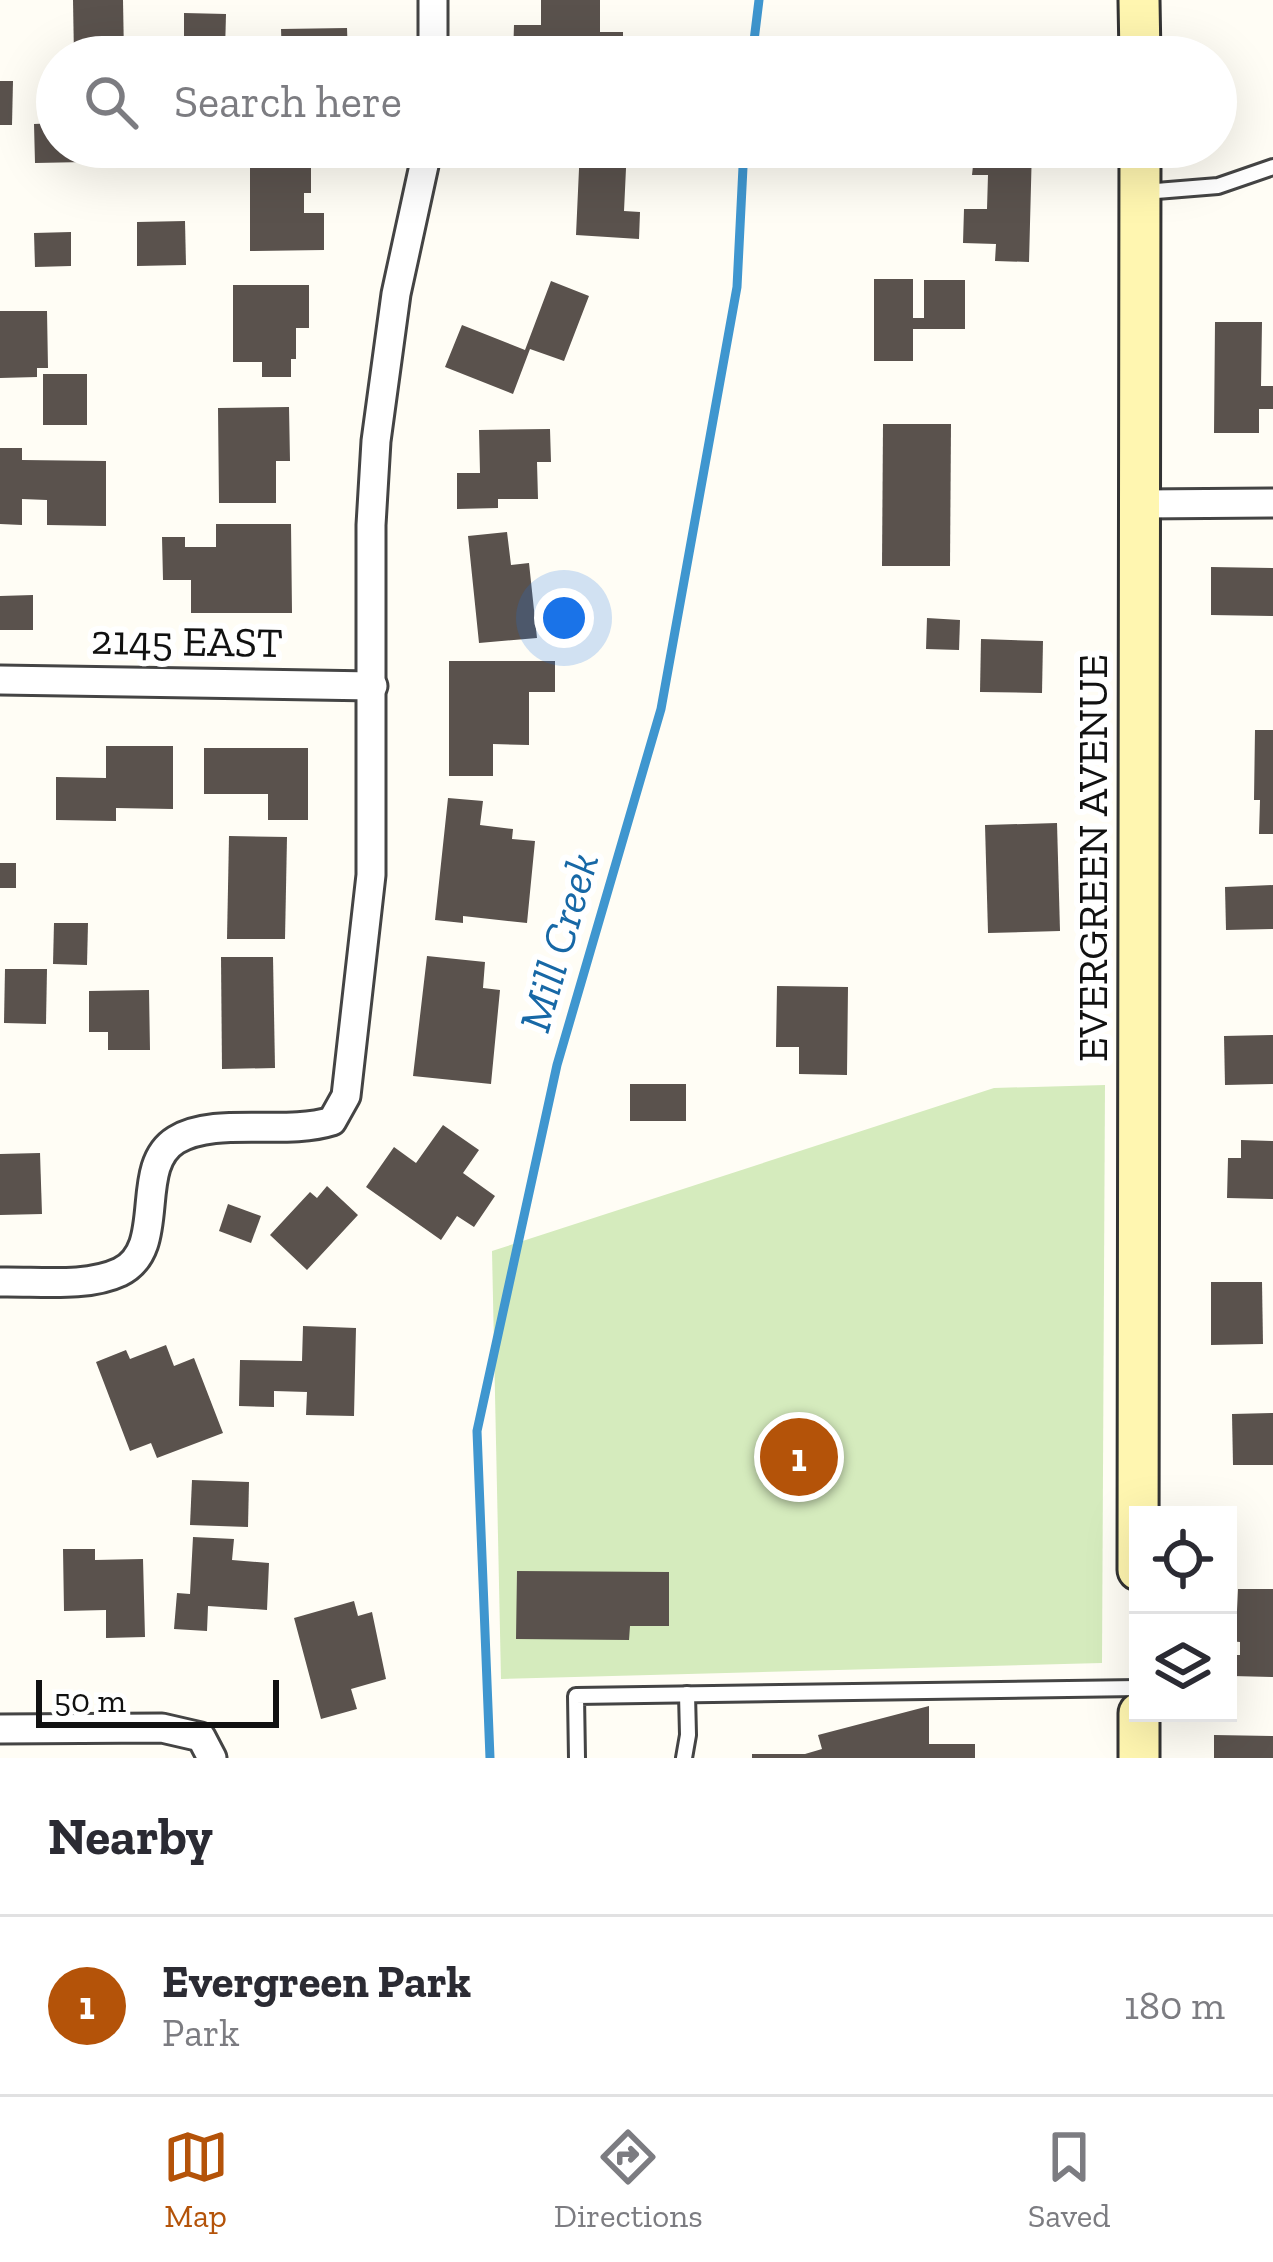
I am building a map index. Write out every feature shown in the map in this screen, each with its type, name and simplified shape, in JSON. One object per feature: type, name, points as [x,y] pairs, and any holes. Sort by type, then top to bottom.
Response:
[{"type":"street","points":[[433,0],[433,36]]},
{"type":"street","points":[[1139,0],[1140,36]]},
{"type":"street","points":[[0,1282],[84,1280],[124,1270],[144,1243],[157,1163],[174,1141],[208,1129],[306,1129],[332,1120],[346,1096],[371,875],[371,525],[376,440],[396,294],[423,168]]},
{"type":"street","name":"EVERGREEN AVENUE","points":[[1138,1506],[1140,168]]},
{"type":"street","points":[[1141,504],[1273,503]]},
{"type":"street","name":"2145 EAST","points":[[0,680],[373,686]]},
{"type":"street","points":[[1138,1722],[1138,1758]]},
{"type":"street","points":[[0,1729],[162,1728],[201,1737],[212,1758]]},
{"type":"lane","points":[[1140,192],[1218,186],[1273,166]]},
{"type":"lane","points":[[577,1758],[576,1696],[1129,1688]]},
{"type":"lane","points":[[684,1758],[687,1694]]},
{"type":"green space","points":[[1105,1085],[1102,1663],[501,1679],[492,1251],[994,1088]]},
{"type":"building","points":[[73,0],[123,0],[124,36],[74,36]]},
{"type":"building","points":[[541,0],[600,0],[600,32],[623,32],[623,36],[514,36],[514,25],[541,25]]},
{"type":"building","points":[[184,13],[226,14],[225,36],[184,36]]},
{"type":"building","points":[[347,28],[347,36],[281,36],[281,29]]},
{"type":"building","points":[[0,81],[13,81],[12,125],[0,125]]},
{"type":"building","points":[[250,168],[311,168],[311,193],[304,193],[304,213],[324,213],[324,250],[250,251]]},
{"type":"building","points":[[579,168],[626,168],[624,211],[640,212],[639,239],[576,235]]},
{"type":"building","points":[[973,168],[1031,168],[1029,262],[995,261],[996,244],[963,243],[964,209],[987,209],[988,175],[972,175]]},
{"type":"building","points":[[185,221],[186,265],[137,266],[137,222]]},
{"type":"building","points":[[71,232],[71,266],[35,267],[34,233]]},
{"type":"building","points":[[874,279],[913,279],[913,318],[924,318],[924,280],[965,280],[965,329],[913,329],[913,361],[874,361]]},
{"type":"building","points":[[551,281],[589,296],[564,361],[530,349],[513,394],[445,367],[462,325],[525,350]]},
{"type":"building","points":[[233,285],[309,285],[309,328],[296,328],[291,377],[262,377],[262,362],[233,362]]},
{"type":"building","points":[[0,311],[47,311],[48,368],[37,368],[37,377],[0,378]]},
{"type":"building","points":[[1215,322],[1262,322],[1261,386],[1273,386],[1273,409],[1259,409],[1259,433],[1214,433]]},
{"type":"building","points":[[43,374],[87,374],[87,425],[43,425]]},
{"type":"building","points":[[289,407],[290,461],[276,461],[276,503],[219,503],[218,408]]},
{"type":"building","points":[[883,424],[951,424],[950,566],[882,566]]},
{"type":"building","points":[[550,429],[551,462],[537,462],[538,499],[498,499],[498,508],[457,509],[457,473],[480,473],[479,430]]},
{"type":"building","points":[[0,448],[22,448],[22,460],[106,461],[106,526],[47,525],[47,500],[22,499],[22,525],[0,524]]},
{"type":"building","points":[[216,524],[291,524],[292,613],[191,613],[191,580],[163,580],[162,537],[185,537],[185,547],[216,547]]},
{"type":"building","points":[[507,532],[511,565],[529,563],[537,638],[479,643],[468,536]]},
{"type":"building","points":[[1211,567],[1273,568],[1273,616],[1211,615]]},
{"type":"building","points":[[33,595],[33,630],[0,630],[0,596]]},
{"type":"building","points":[[927,618],[960,620],[959,650],[926,649]]},
{"type":"building","points":[[981,639],[1043,641],[1042,693],[980,692]]},
{"type":"building","points":[[449,661],[555,661],[555,692],[529,692],[529,745],[493,744],[493,776],[449,776]]},
{"type":"building","points":[[1255,730],[1273,730],[1273,834],[1259,834],[1260,800],[1254,800]]},
{"type":"building","points":[[106,746],[173,746],[173,809],[116,808],[116,821],[56,820],[56,777],[106,778]]},
{"type":"building","points":[[204,748],[308,748],[308,820],[268,820],[268,794],[204,794]]},
{"type":"building","points":[[448,798],[483,801],[480,825],[513,829],[512,839],[535,841],[527,923],[463,916],[463,923],[435,920]]},
{"type":"building","points":[[1057,823],[1060,931],[988,933],[985,825]]},
{"type":"building","points":[[229,836],[287,837],[285,939],[227,939]]},
{"type":"building","points":[[0,863],[16,863],[16,888],[0,888]]},
{"type":"building","points":[[1273,885],[1273,929],[1226,930],[1225,887]]},
{"type":"building","points":[[54,923],[88,923],[87,965],[53,964]]},
{"type":"building","points":[[427,956],[485,962],[483,988],[500,990],[491,1084],[413,1076]]},
{"type":"building","points":[[221,957],[273,957],[275,1068],[222,1069]]},
{"type":"building","points":[[5,969],[47,969],[46,1024],[4,1023]]},
{"type":"building","points":[[777,986],[848,987],[847,1075],[799,1074],[799,1047],[776,1047]]},
{"type":"building","points":[[149,990],[150,1050],[108,1050],[108,1032],[89,1032],[89,991]]},
{"type":"building","points":[[1273,1035],[1273,1084],[1225,1085],[1224,1036]]},
{"type":"building","points":[[630,1084],[686,1084],[686,1121],[630,1121]]},
{"type":"building","points":[[443,1125],[479,1150],[463,1173],[495,1196],[474,1227],[457,1216],[441,1240],[366,1187],[394,1147],[416,1163]]},
{"type":"building","points":[[1241,1140],[1273,1141],[1273,1199],[1227,1198],[1228,1158],[1241,1158]]},
{"type":"building","points":[[40,1153],[42,1214],[0,1215],[0,1154]]},
{"type":"building","points":[[327,1186],[358,1215],[307,1270],[270,1235],[310,1192],[317,1198]]},
{"type":"building","points":[[228,1204],[261,1216],[251,1243],[219,1231]]},
{"type":"building","points":[[1211,1282],[1262,1282],[1263,1344],[1211,1345]]},
{"type":"building","points":[[303,1326],[356,1328],[354,1416],[306,1415],[307,1392],[274,1391],[274,1407],[239,1406],[240,1360],[302,1361]]},
{"type":"building","points":[[166,1345],[174,1366],[194,1358],[223,1433],[157,1458],[151,1443],[130,1451],[96,1362],[126,1350],[130,1359]]},
{"type":"building","points":[[1273,1413],[1273,1465],[1233,1465],[1232,1414]]},
{"type":"building","points":[[192,1480],[249,1482],[248,1527],[190,1525]]},
{"type":"building","points":[[193,1537],[234,1539],[232,1560],[269,1563],[267,1610],[208,1606],[207,1631],[174,1629],[177,1593],[190,1594]]},
{"type":"building","points":[[63,1549],[95,1549],[95,1560],[143,1559],[145,1637],[106,1638],[106,1610],[64,1611]]},
{"type":"building","points":[[517,1571],[669,1572],[669,1626],[630,1626],[629,1640],[516,1639]]},
{"type":"building","points":[[1238,1589],[1273,1589],[1273,1677],[1237,1676]]},
{"type":"building","points":[[354,1601],[358,1616],[372,1612],[386,1679],[351,1689],[357,1709],[321,1719],[294,1618]]},
{"type":"building","points":[[929,1706],[929,1744],[975,1744],[975,1758],[752,1758],[752,1754],[805,1754],[822,1749],[818,1735]]},
{"type":"building","points":[[1214,1735],[1273,1736],[1273,1758],[1214,1758]]},
{"type":"waterway","name":"Mill Creek","points":[[755,36],[759,0]]},
{"type":"waterway","name":"Mill Creek","points":[[490,1758],[477,1431],[557,1065],[661,709],[737,287],[743,168]]},
{"type":"place","name":"Evergreen Park","points":[[799,1457]]}]
